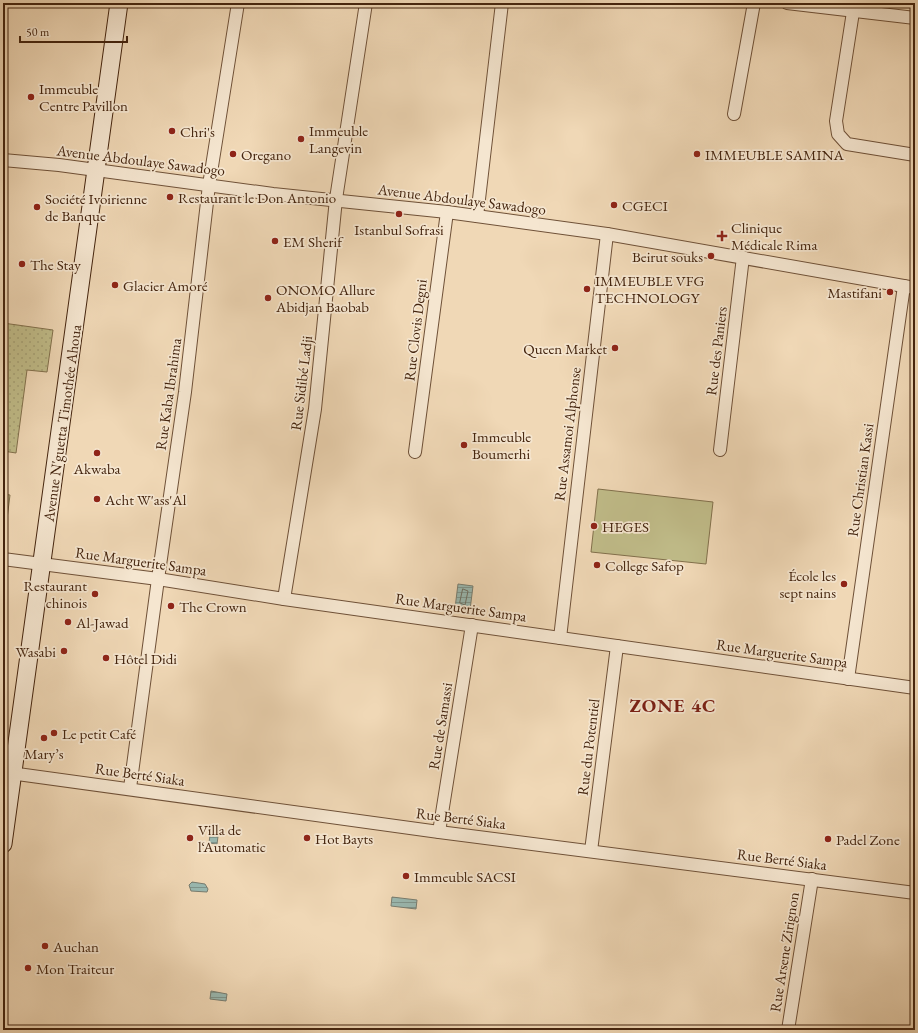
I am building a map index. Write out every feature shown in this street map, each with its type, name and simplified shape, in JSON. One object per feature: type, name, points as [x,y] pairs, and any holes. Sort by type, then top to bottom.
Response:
[{"type":"street","name":"Avenue N'guetta Timothée Ahoua","points":[[3,844],[8,773],[43,564],[91,204],[97,171],[120,3]]},
{"type":"street","name":"Rue Kaba Ibrahima","points":[[130,788],[185,392],[209,185],[238,3]]},
{"type":"street","name":"Rue Sidibé Ladji","points":[[284,599],[315,409],[336,199],[366,3]]},
{"type":"street","points":[[477,216],[502,3]]},
{"type":"street","points":[[734,114],[754,3]]},
{"type":"street","points":[[787,3],[853,12],[915,18]]},
{"type":"street","points":[[853,12],[836,121],[838,134],[847,144],[858,147],[915,155]]},
{"type":"street","name":"Avenue Abdoulaye Sawadogo","points":[[3,160],[273,194],[336,199],[448,212],[607,234],[909,287]]},
{"type":"street","name":"Rue Clovis Degni","points":[[415,452],[448,212]]},
{"type":"street","name":"Rue Assamoi Alphonse","points":[[560,638],[607,234]]},
{"type":"street","name":"Rue des Paniers","points":[[720,450],[743,257]]},
{"type":"street","name":"Rue Christian Kassi","points":[[848,679],[909,287]]},
{"type":"street","name":"Rue Marguerite Sampa","points":[[3,559],[158,579],[284,599],[472,624],[560,638],[915,688]]},
{"type":"street","name":"Rue de Samassi","points":[[438,832],[472,624]]},
{"type":"street","name":"Rue du Potentiel","points":[[591,851],[617,646]]},
{"type":"street","name":"Rue Berté Siaka","points":[[8,773],[130,788],[438,832],[812,879],[915,894]]},
{"type":"street","name":"Rue Arsene Zirignon","points":[[788,1030],[812,879]]},
{"type":"shaded area","points":[[3,323],[53,330],[47,372],[27,370],[16,453],[3,451]]},
{"type":"shaded area","points":[[598,489],[713,502],[706,564],[591,552]]},
{"type":"shaded area","points":[[3,494],[10,495],[4,543],[3,543]]},
{"type":"water","points":[[458,584],[473,586],[470,610],[455,608]]},
{"type":"water","points":[[211,827],[219,829],[217,844],[209,843]]},
{"type":"water","points":[[192,882],[205,884],[208,889],[207,892],[191,891],[189,885]]},
{"type":"water","points":[[392,897],[417,900],[416,909],[391,906]]},
{"type":"water","points":[[211,991],[227,994],[226,1001],[210,999]]},
{"type":"place","name":"Immeuble Centre Pavillon","points":[[31,97]]},
{"type":"place","name":"Chri's","points":[[172,131]]},
{"type":"place","name":"Immeuble Langevin","points":[[301,139]]},
{"type":"place","name":"Oregano","points":[[233,154]]},
{"type":"place","name":"IMMEUBLE SAMINA","points":[[697,154]]},
{"type":"place","name":"Restaurant le Don Antonio","points":[[170,197]]},
{"type":"place","name":"CGECI","points":[[614,205]]},
{"type":"place","name":"Société Ivoirienne de Banque","points":[[37,207]]},
{"type":"place","name":"Istanbul Sofrasi","points":[[399,214]]},
{"type":"place","name":"Clinique Médicale Rima","points":[[722,236]]},
{"type":"place","name":"EM Sherif","points":[[275,241]]},
{"type":"place","name":"Beirut souks","points":[[711,256]]},
{"type":"place","name":"The Stay","points":[[22,264]]},
{"type":"place","name":"Glacier Amoré","points":[[115,285]]},
{"type":"place","name":"IMMEUBLE VFG TECHNOLOGY","points":[[587,289]]},
{"type":"place","name":"Mastifani","points":[[890,292]]},
{"type":"place","name":"ONOMO Allure Abidjan Baobab","points":[[268,298]]},
{"type":"place","name":"Queen Market","points":[[615,348]]},
{"type":"place","name":"Immeuble Boumerhi","points":[[464,445]]},
{"type":"place","name":"Akwaba","points":[[97,453]]},
{"type":"place","name":"Acht W'ass'Al","points":[[97,499]]},
{"type":"place","name":"HEGES","points":[[594,526]]},
{"type":"place","name":"College Safop","points":[[597,565]]},
{"type":"place","name":"École les sept nains","points":[[844,584]]},
{"type":"place","name":"Restaurant chinois","points":[[95,594]]},
{"type":"place","name":"The Crown","points":[[171,606]]},
{"type":"place","name":"Al-Jawad","points":[[68,622]]},
{"type":"place","name":"Wasabi","points":[[64,651]]},
{"type":"place","name":"Hôtel Didi","points":[[106,658]]},
{"type":"place","name":"Le petit Café","points":[[54,733]]},
{"type":"place","name":"Mary’s","points":[[44,738]]},
{"type":"place","name":"Villa de l‘Automatic","points":[[190,838]]},
{"type":"place","name":"Hot Bayts","points":[[307,838]]},
{"type":"place","name":"Padel Zone","points":[[828,839]]},
{"type":"place","name":"Immeuble SACSI","points":[[406,876]]},
{"type":"place","name":"Auchan","points":[[45,946]]},
{"type":"place","name":"Mon Traiteur","points":[[28,968]]},
{"type":"district","name":"ZONE 4C","points":[[673,705]]}]
